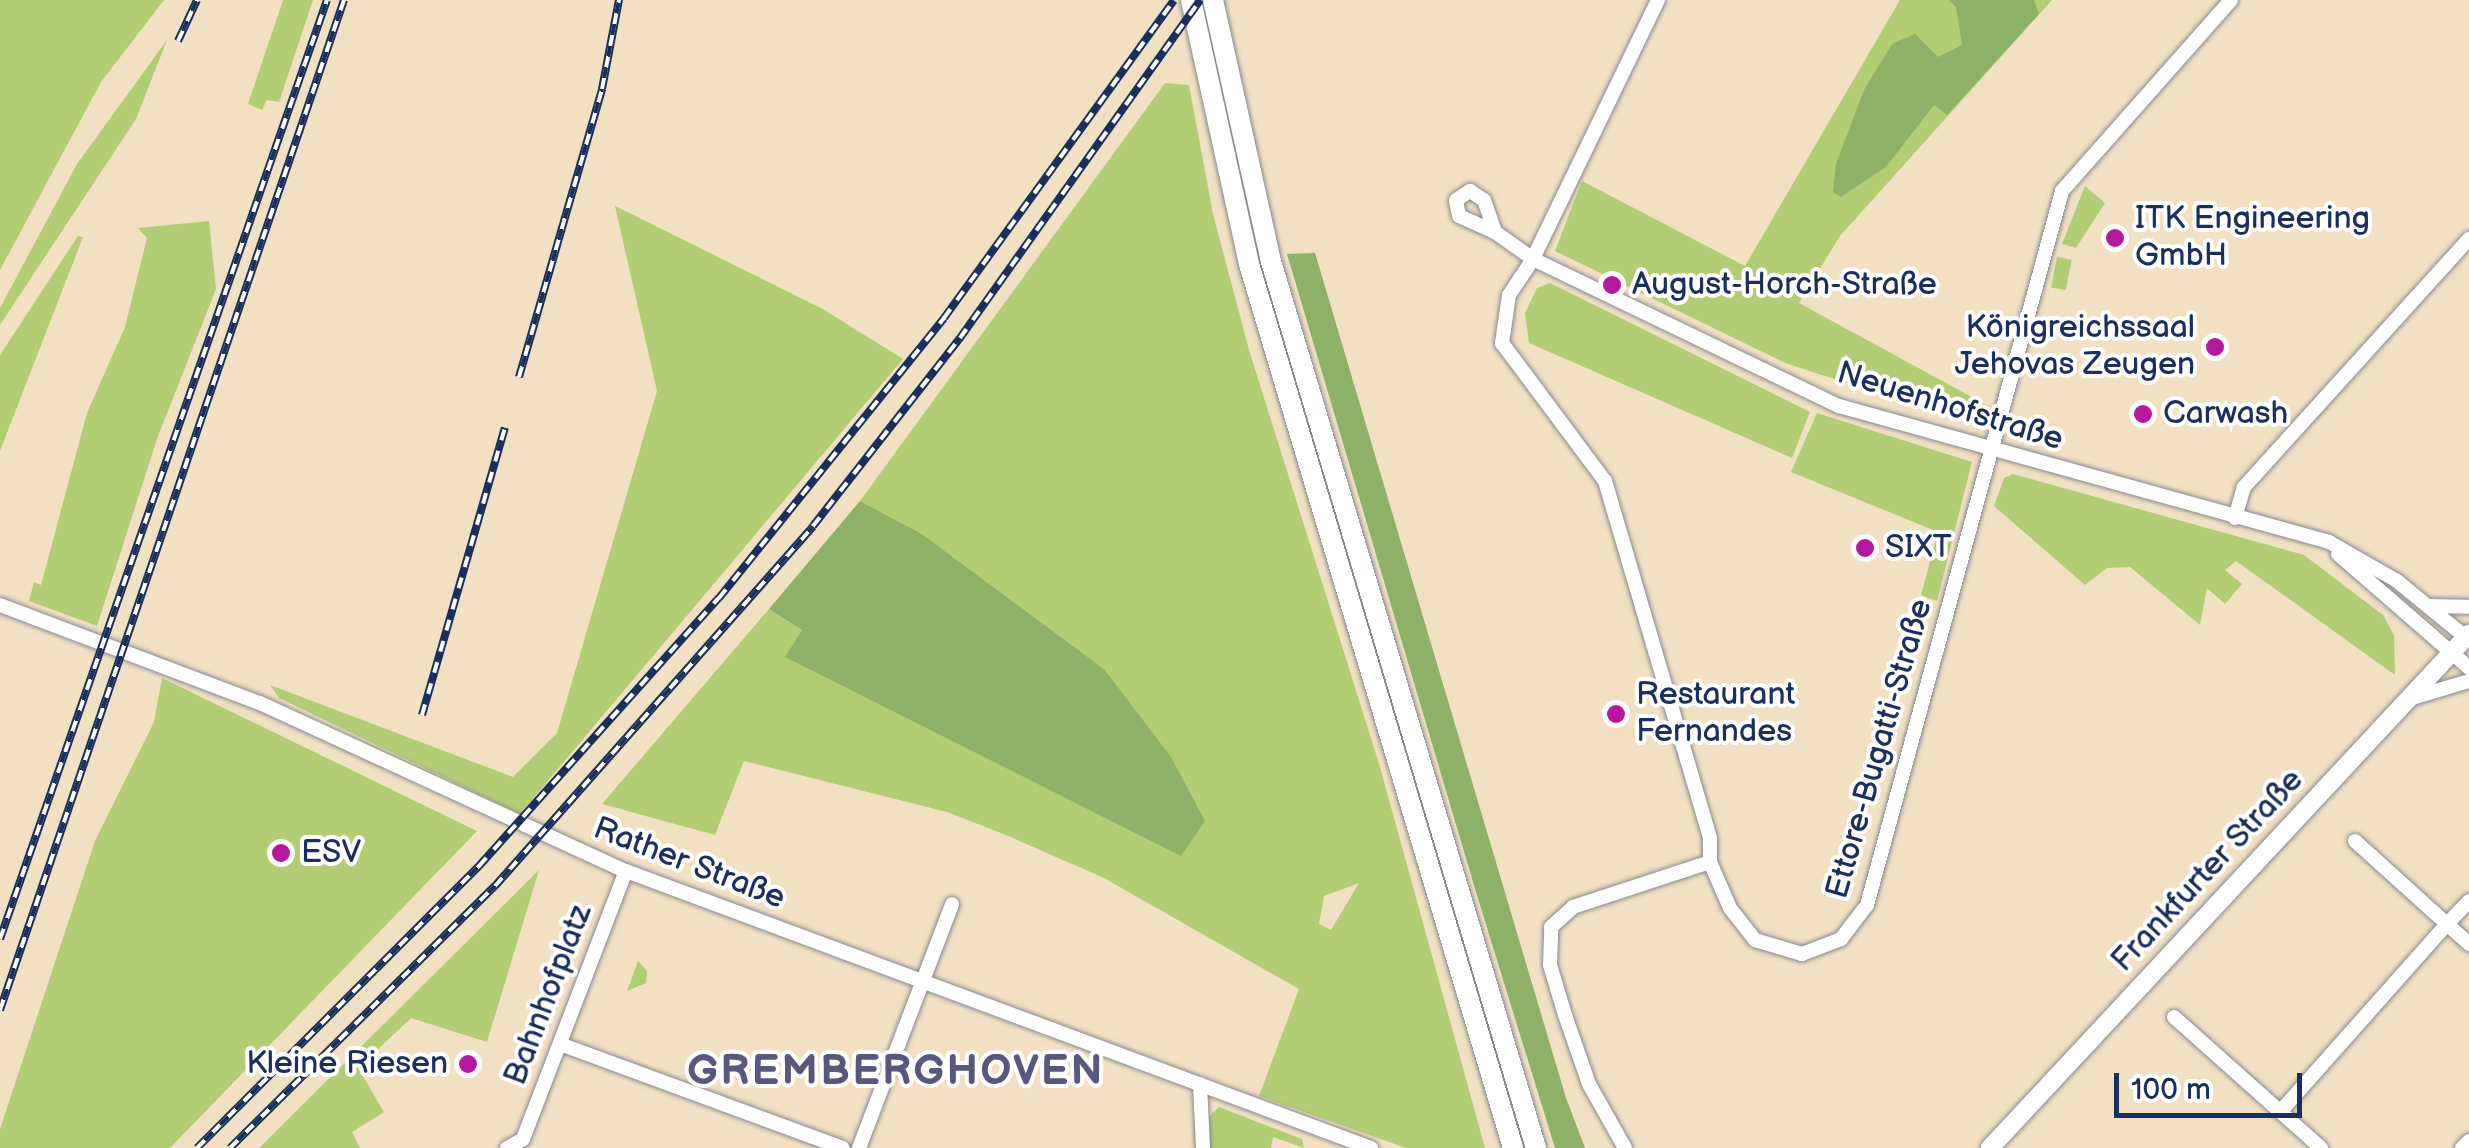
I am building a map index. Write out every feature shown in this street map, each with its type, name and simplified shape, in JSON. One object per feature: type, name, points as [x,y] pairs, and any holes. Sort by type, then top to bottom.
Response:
[{"type":"highway","points":[[1192,0],[1249,264],[1513,1148]]},
{"type":"highway","points":[[1213,0],[1270,258],[1536,1148]]},
{"type":"highway","points":[[1479,1029],[1498,1148]]},
{"type":"main road","name":"Frankfurter Straße","points":[[1990,1148],[2468,637]]},
{"type":"street","points":[[1533,259],[1658,0]]},
{"type":"street","name":"Ettore-Bugatti-Straße","points":[[1533,259],[1508,296],[1502,342],[1605,481],[1710,838],[1710,862],[1737,920],[1773,949],[1818,950],[1858,923],[1995,450],[2062,191],[2230,0]]},
{"type":"street","name":"Neuenhofstraße","points":[[1495,232],[1533,259],[1839,406],[2302,536],[2364,558],[2468,637]]},
{"type":"street","points":[[2235,518],[2244,487],[2469,239]]},
{"type":"street","name":"Neuenhofstraße","points":[[2302,536],[2364,571],[2469,668]]},
{"type":"street","name":"Rather Straße","points":[[0,605],[260,703],[626,871],[1371,1148]]},
{"type":"street","points":[[2430,606],[2469,606]]},
{"type":"street","points":[[2407,700],[2469,682]]},
{"type":"street","points":[[2355,841],[2469,944]]},
{"type":"street","points":[[1625,1148],[1589,1084],[1565,1015],[1550,965],[1551,928],[1573,908],[1710,862]]},
{"type":"street","name":"Bahnhofplatz","points":[[523,1143],[626,871]]},
{"type":"street","points":[[2280,1112],[2469,901]]},
{"type":"street","points":[[860,1148],[952,904]]},
{"type":"street","points":[[2174,1017],[2320,1148]]},
{"type":"street","points":[[560,1044],[842,1148]]},
{"type":"street","points":[[1200,1084],[1203,1148]]},
{"type":"street","points":[[1315,1146],[1321,1130]]},
{"type":"street","points":[[2462,1148],[2469,1140]]},
{"type":"street","points":[[507,1148],[523,1143]]},
{"type":"green space","points":[[0,0],[164,0],[101,82],[0,270]]},
{"type":"green space","points":[[283,0],[313,0],[279,102],[267,100],[262,110],[248,104]]},
{"type":"green space","points":[[1900,0],[2052,0],[1840,236],[1799,303],[1990,407],[1981,427],[1785,363],[1555,251],[1582,181],[1745,266]]},
{"type":"green space","points":[[1949,0],[2034,0],[2039,14],[1947,115],[1934,105],[1886,167],[1841,197],[1833,192],[1836,164],[1864,90],[1892,44],[1915,34],[1938,57],[1962,45],[1956,7]]},
{"type":"green space","points":[[167,40],[136,119],[0,325],[0,308],[77,164]]},
{"type":"green space","points":[[1165,83],[1189,85],[1213,214],[1249,350],[1380,767],[1485,1148],[1406,1148],[1259,1096],[1299,989],[1104,878],[947,812],[744,761],[715,835],[602,804],[769,609],[802,630],[786,657],[1182,855],[1104,669],[922,534],[860,501]],"holes":[[[1359,883],[1331,930],[1319,924],[1324,896]]]},
{"type":"green space","points":[[2085,186],[2105,203],[2076,248],[2062,244]]},
{"type":"green space","points":[[615,206],[821,308],[903,359],[520,814],[279,698],[270,685],[513,777],[557,733],[657,391]]},
{"type":"green space","points":[[209,221],[216,289],[157,439],[97,626],[29,601],[34,582],[41,585],[87,413],[125,327],[147,238],[138,228]]},
{"type":"green space","points":[[78,236],[83,237],[0,451],[0,355]]},
{"type":"green space","points":[[1315,253],[1566,1098],[1585,1148],[1555,1148],[1476,892],[1287,254]]},
{"type":"green space","points":[[2057,257],[2072,260],[2066,290],[2051,287]]},
{"type":"green space","points":[[1550,283],[1810,412],[1792,458],[1529,343],[1525,313],[1537,288]]},
{"type":"green space","points":[[1817,413],[1972,462],[1937,601],[1921,595],[1938,532],[1791,472]]},
{"type":"green space","points":[[2013,474],[2304,555],[2383,615],[2394,635],[2395,675],[2236,561],[2225,570],[2242,584],[2225,604],[2207,588],[2200,625],[2130,567],[2107,568],[2085,585],[1994,506],[2004,478]]},
{"type":"green space","points":[[860,501],[922,534],[1104,669],[1171,757],[1205,821],[1181,856],[785,657],[802,630],[769,609]]},
{"type":"green space","points":[[162,678],[477,831],[170,1148],[0,1148],[0,1129],[95,841],[154,722]]},
{"type":"green space","points":[[539,870],[487,1042],[411,1018],[358,1068],[384,1112],[352,1132],[360,1148],[259,1148]]},
{"type":"green space","points":[[638,961],[647,971],[646,983],[627,991]]},
{"type":"green space","points":[[1219,1107],[1302,1139],[1304,1148],[1273,1137],[1271,1148],[1209,1148],[1209,1117]]},
{"type":"railway","points":[[178,41],[197,0]]},
{"type":"railway","points":[[0,939],[327,0]]},
{"type":"railway","points":[[0,1010],[344,0]]},
{"type":"railway","points":[[519,377],[602,89],[619,0]]},
{"type":"railway","points":[[197,1148],[479,866],[719,598],[944,318],[1174,0]]},
{"type":"railway","points":[[230,1148],[495,886],[813,526],[960,338],[1200,0]]},
{"type":"railway","points":[[422,715],[505,428]]},
{"type":"place","name":"ITK Engineering GmbH","points":[[2115,238]]},
{"type":"place","name":"August-Horch-Straße","points":[[1612,285]]},
{"type":"place","name":"Königreichssaal Jehovas Zeugen","points":[[2215,347]]},
{"type":"place","name":"Carwash","points":[[2143,414]]},
{"type":"place","name":"SIXT","points":[[1865,548]]},
{"type":"place","name":"Restaurant Fernandes","points":[[1616,714]]},
{"type":"place","name":"ESV","points":[[281,853]]},
{"type":"place","name":"Kleine Riesen","points":[[468,1064]]},
{"type":"district","name":"GREMBERGHOVEN","points":[[896,1072]]}]
